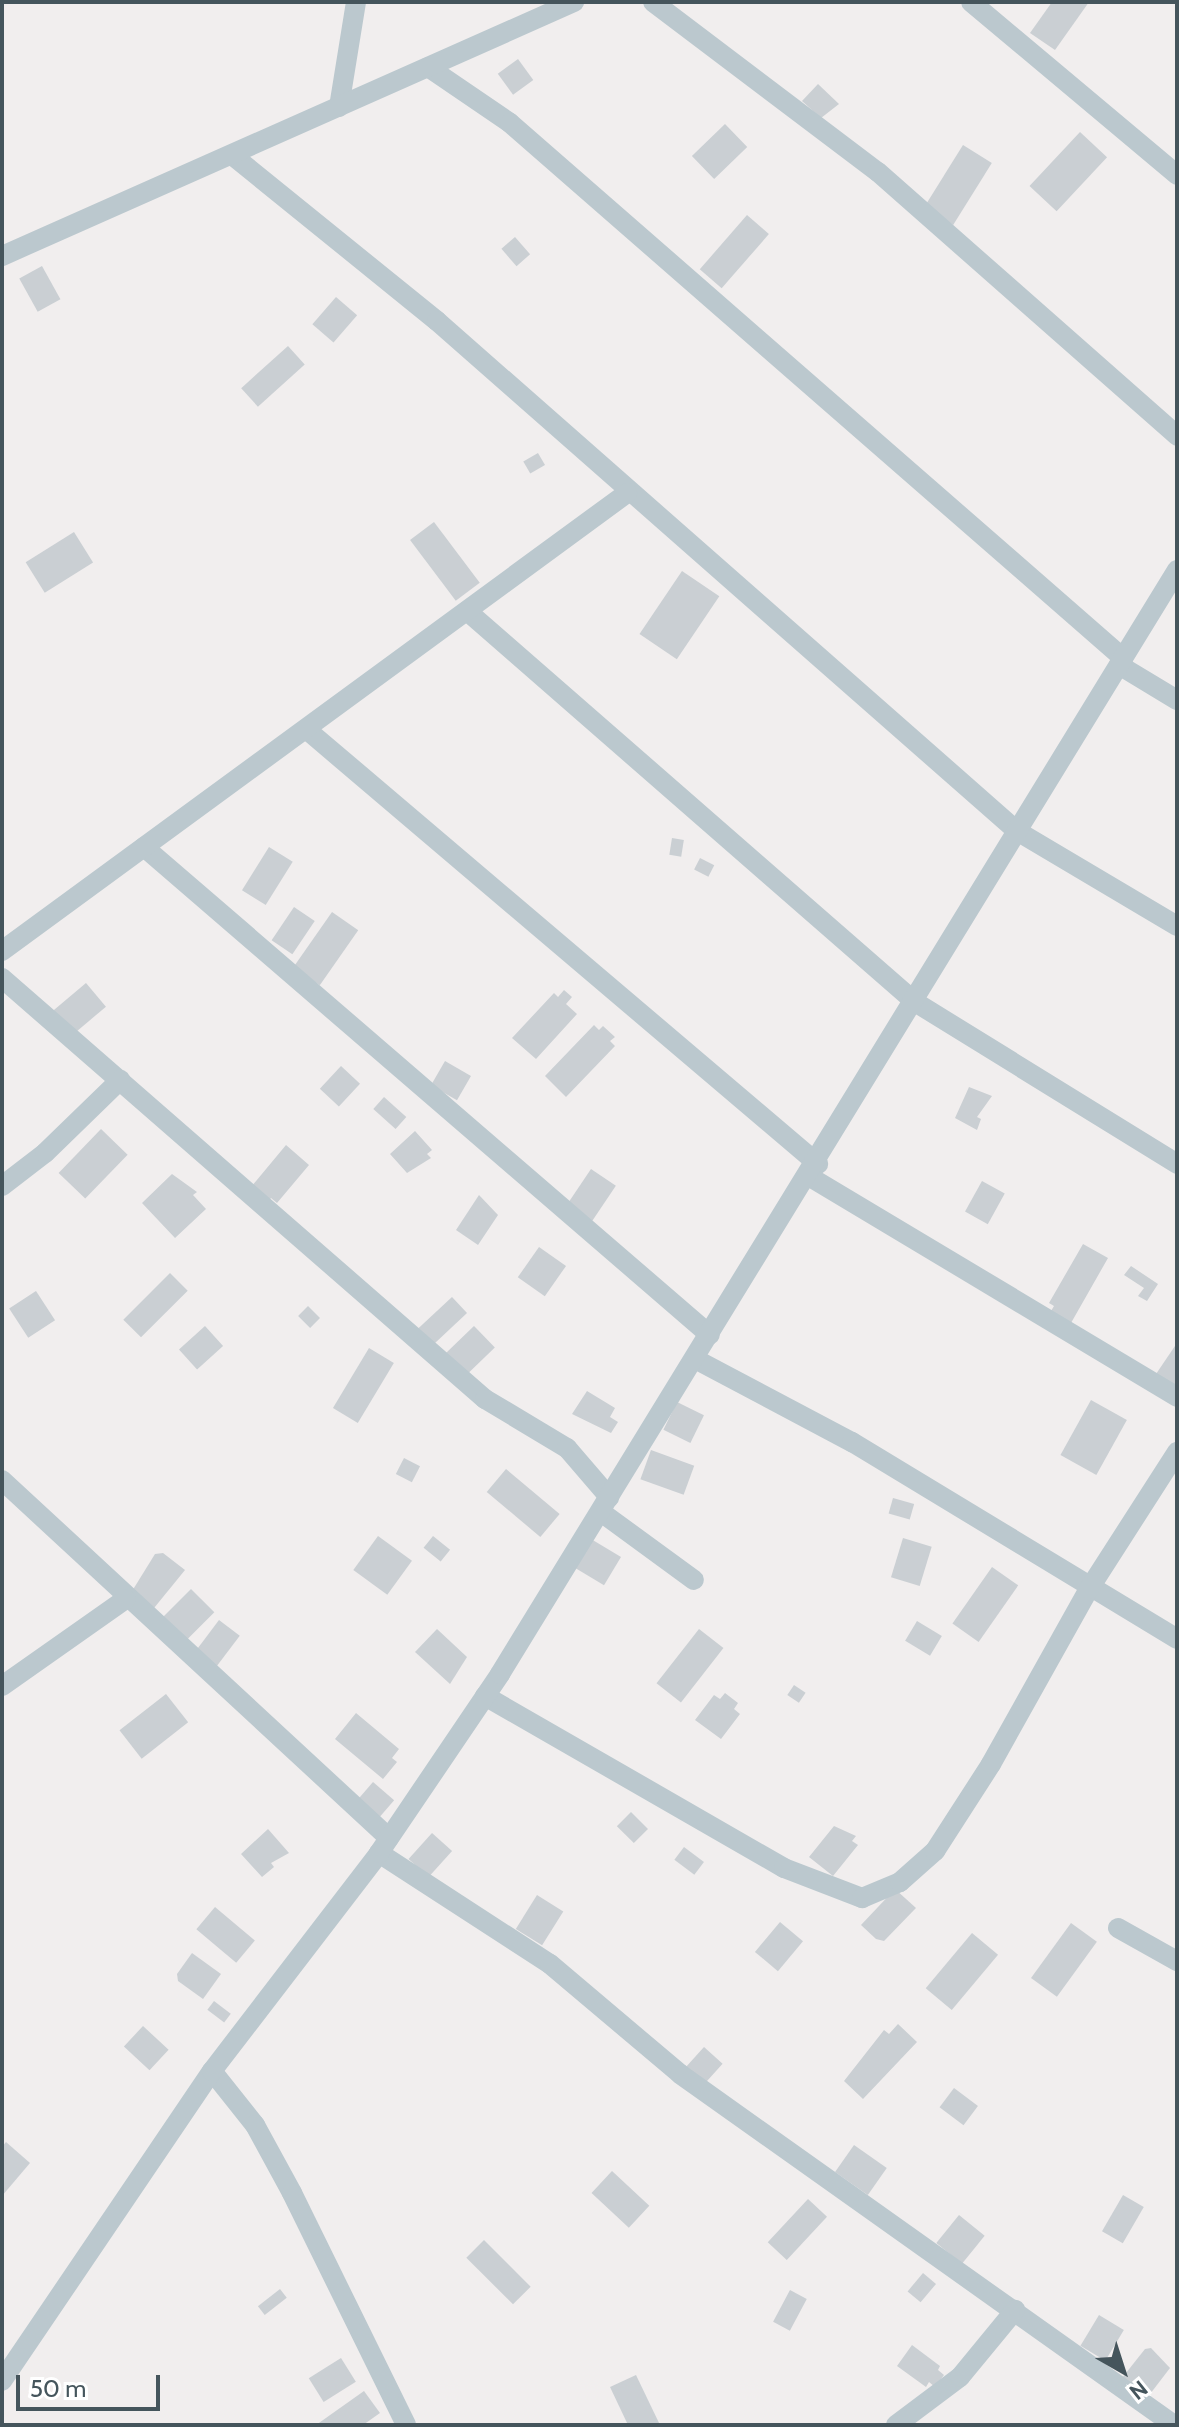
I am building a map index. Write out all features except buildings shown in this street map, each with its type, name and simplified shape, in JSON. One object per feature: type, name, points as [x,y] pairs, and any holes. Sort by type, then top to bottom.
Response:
[{"type":"street","points":[[339,107],[356,2]]},
{"type":"street","points":[[2,256],[574,2]]},
{"type":"street","points":[[653,2],[878,172],[1177,436]]},
{"type":"street","points":[[971,2],[1177,175]]},
{"type":"street","points":[[428,67],[510,123],[1121,662],[1177,700]]},
{"type":"street","points":[[232,155],[437,321],[627,493],[1017,831],[1177,926]]},
{"type":"street","points":[[2,951],[627,493]]},
{"type":"street","points":[[2,2381],[212,2071],[384,1845],[485,1696],[814,1170],[1177,570]]},
{"type":"street","points":[[467,611],[915,1002],[1177,1164]]},
{"type":"street","points":[[306,729],[814,1170],[1177,1397]]},
{"type":"street","points":[[144,847],[710,1335]]},
{"type":"street","points":[[2,978],[485,1399],[567,1448],[605,1505],[694,1580]]},
{"type":"street","points":[[2,1186],[45,1153],[120,1080]]},
{"type":"street","points":[[695,1359],[852,1442],[1089,1589],[1177,1639]]},
{"type":"street","points":[[485,1696],[784,1868],[862,1898],[900,1882],[935,1851],[991,1764],[1089,1589],[1177,1452]]},
{"type":"street","points":[[2,1480],[384,1845],[550,1964],[680,2074],[1174,2425]]},
{"type":"street","points":[[2,1686],[126,1599]]},
{"type":"street","points":[[1118,1928],[1177,1961]]},
{"type":"street","points":[[212,2071],[255,2125],[292,2193],[406,2425]]},
{"type":"street","points":[[896,2425],[960,2377],[1015,2310]]}]
